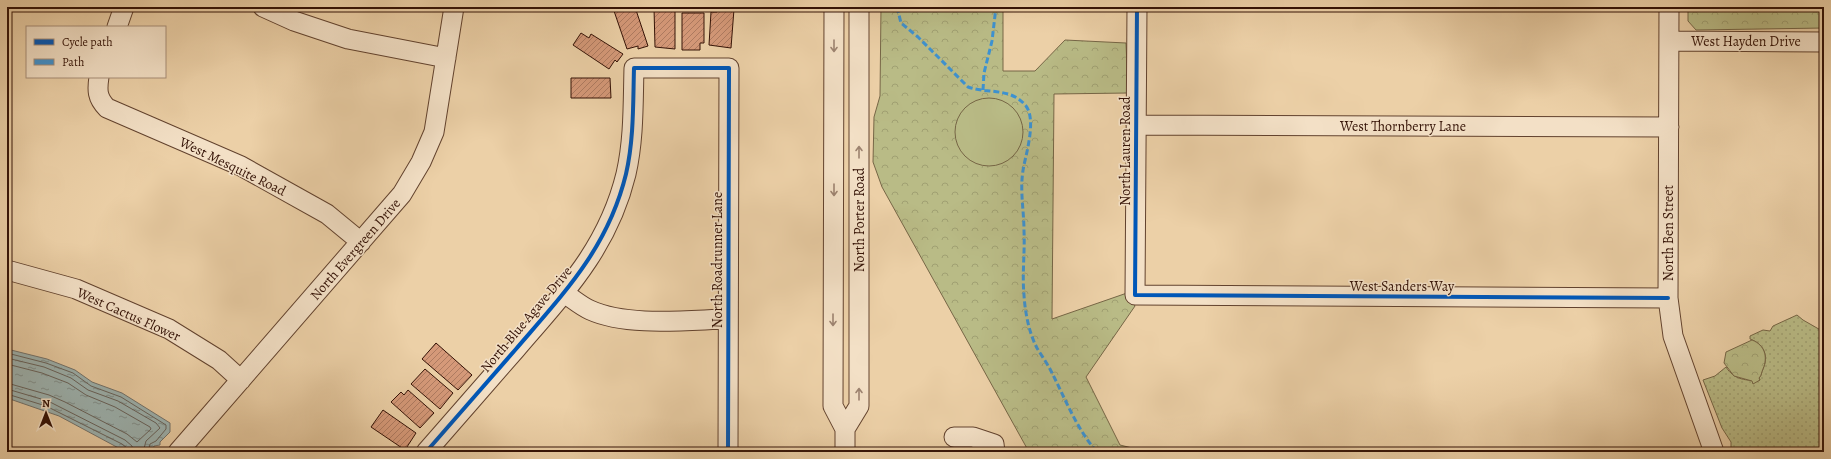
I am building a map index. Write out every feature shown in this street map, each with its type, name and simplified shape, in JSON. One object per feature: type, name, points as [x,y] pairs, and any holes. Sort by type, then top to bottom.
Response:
[{"type":"street","points":[[117,26],[124,7]]},
{"type":"street","points":[[263,7],[294,21],[348,39],[446,58]]},
{"type":"street","name":"North Evergreen Drive","points":[[178,452],[402,194],[421,162],[434,132],[454,7]]},
{"type":"street","name":"North Porter Road","points":[[834,7],[833,406],[845,429],[845,452]]},
{"type":"street","name":"North Porter Road","points":[[845,429],[859,406],[859,7]]},
{"type":"street","name":"North Lauren Road","points":[[1135,295],[1137,7]]},
{"type":"street","name":"North Ben Street","points":[[1669,7],[1668,298],[1673,336],[1714,452]]},
{"type":"street","name":"West Hayden Drive","points":[[1669,41],[1824,42]]},
{"type":"street","name":"North Blue Agave Drive","points":[[426,452],[564,293],[593,253],[612,216],[626,174],[633,126],[634,68],[729,68]]},
{"type":"street","name":"North Roadrunner Lane","points":[[728,452],[729,68]]},
{"type":"street","name":"West Mesquite Road","points":[[99,78],[97,89],[99,100],[107,108],[241,166],[328,214],[361,242]]},
{"type":"street","name":"West Thornberry Lane","points":[[1136,125],[1669,126]]},
{"type":"street","name":"West Cactus Flower","points":[[7,270],[76,289],[169,329],[219,360],[241,380]]},
{"type":"street","points":[[564,293],[590,310],[612,317],[642,320],[728,319]]},
{"type":"street","name":"West Sanders Way","points":[[1135,295],[1668,298]]},
{"type":"street","points":[[954,437],[973,437],[994,444],[995,452]]},
{"type":"green space","points":[[881,7],[1003,7],[1003,71],[1035,71],[1065,40],[1126,43],[1128,93],[1054,94],[1052,319],[1127,293],[1135,306],[1086,377],[1120,445],[1148,452],[1029,452],[882,187],[873,162],[874,117],[880,96]]},
{"type":"green space","points":[[1688,7],[1824,7],[1824,28],[1696,30],[1688,21]]},
{"type":"green space","points":[[982,98],[996,98],[1008,104],[1017,113],[1023,125],[1021,145],[1013,156],[1002,164],[996,166],[982,166],[976,164],[965,156],[957,145],[955,139],[955,125],[957,119],[965,108],[976,100]]},
{"type":"green space","points":[[1797,315],[1824,332],[1825,361],[1819,383],[1824,394],[1824,452],[1731,452],[1731,442],[1722,428],[1703,380],[1715,376],[1726,367],[1733,375],[1741,379],[1760,380],[1759,378],[1765,364],[1765,355],[1762,347],[1750,339],[1750,336],[1763,330],[1770,331],[1773,326]]},
{"type":"green space","points":[[1752,340],[1763,348],[1765,356],[1764,365],[1759,378],[1760,380],[1753,384],[1752,381],[1734,376],[1724,363],[1726,352]]},
{"type":"water","points":[[7,349],[47,359],[75,370],[92,382],[122,393],[170,423],[170,432],[160,442],[160,445],[154,446],[152,452],[126,452],[59,416],[7,398]]},
{"type":"building","points":[[635,7],[648,46],[638,49],[638,46],[627,49],[613,8]]},
{"type":"building","points":[[654,8],[675,8],[675,49],[655,47]]},
{"type":"building","points":[[717,8],[734,9],[731,48],[709,45],[711,12],[717,12]]},
{"type":"building","points":[[682,13],[704,13],[704,43],[700,43],[700,50],[682,50]]},
{"type":"building","points":[[581,33],[589,38],[591,34],[623,54],[617,62],[615,60],[609,69],[573,45]]},
{"type":"building","points":[[571,78],[610,78],[611,98],[571,98]]},
{"type":"building","points":[[436,343],[472,375],[458,390],[422,359]]},
{"type":"building","points":[[425,369],[453,393],[440,409],[411,384]]},
{"type":"building","points":[[408,390],[434,413],[420,428],[391,402],[401,392],[404,395]]},
{"type":"building","points":[[383,410],[416,433],[405,450],[371,427]]},
{"type":"marked path","points":[[897,7],[901,23],[918,37],[968,87],[1006,93],[1020,100],[1029,112],[1031,127],[1022,182],[1024,223],[1023,287],[1026,315],[1037,348],[1049,368],[1071,413],[1097,452]]},
{"type":"marked path","points":[[983,90],[984,73],[992,41],[996,7]]},
{"type":"cycle path","points":[[1137,7],[1135,295],[1668,298]]},
{"type":"cycle path","points":[[426,452],[567,289],[596,247],[608,225],[618,200],[629,161],[632,134],[634,68],[729,68],[728,452]]}]
